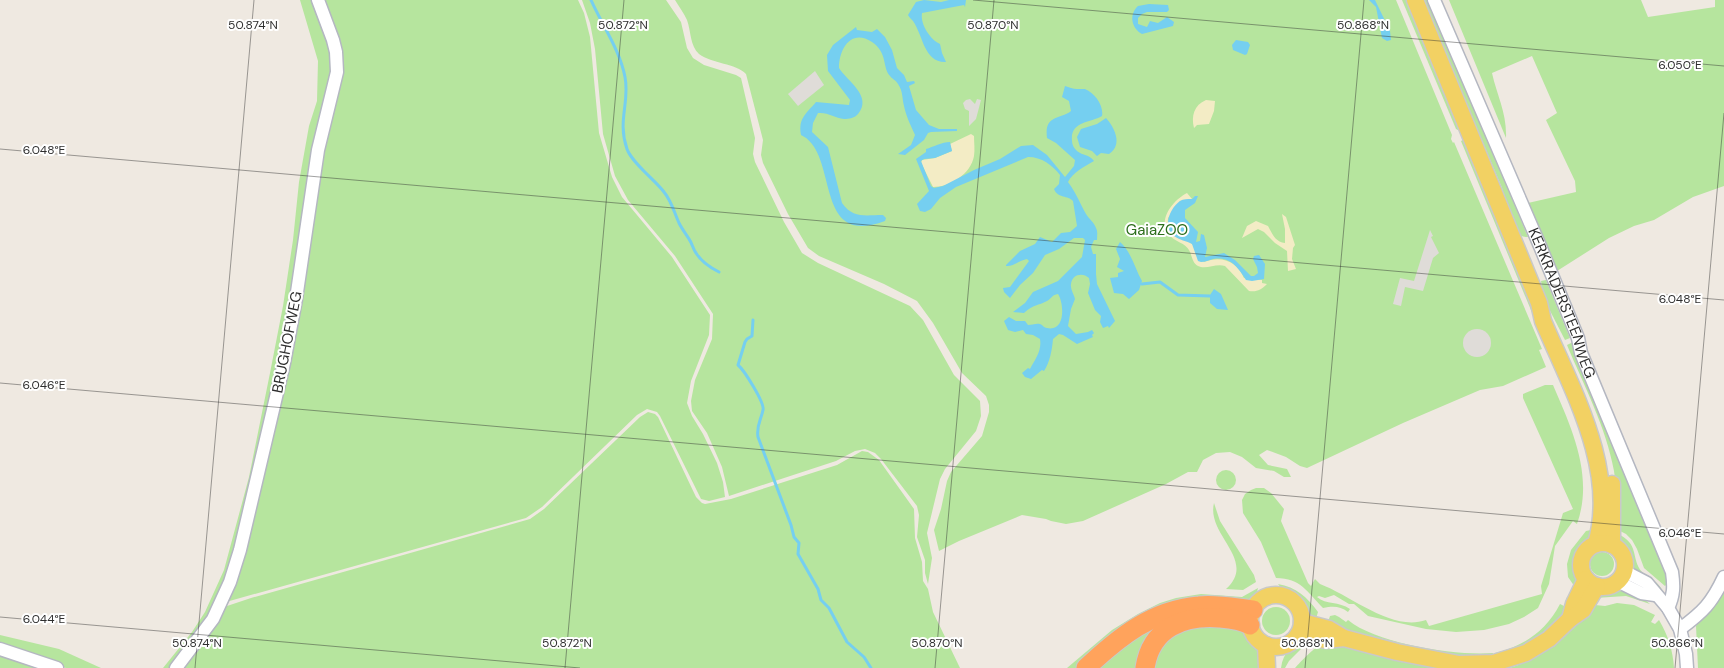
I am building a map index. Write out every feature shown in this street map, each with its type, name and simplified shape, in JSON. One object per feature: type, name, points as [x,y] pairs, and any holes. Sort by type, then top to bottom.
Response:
[{"type":"highway","points":[[1086,668],[1129,631],[1163,613],[1200,605],[1252,617]]},
{"type":"highway","points":[[1145,668],[1152,645],[1164,631],[1178,623],[1198,618],[1228,619],[1252,617]]},
{"type":"main road","name":"KERKRADERSTEENWEG","points":[[1416,0],[1539,303],[1563,344],[1602,438],[1612,483],[1612,545]]},
{"type":"main road","name":"KERKRADERSTEENWEG","points":[[1539,303],[1543,321],[1586,424],[1595,452],[1600,479],[1601,502],[1600,527],[1596,544]]},
{"type":"main road","points":[[1596,544],[1612,545],[1618,548],[1624,557],[1620,576],[1608,586],[1591,582],[1582,569],[1582,559],[1587,550],[1596,544]]},
{"type":"main road","points":[[1300,628],[1329,629],[1344,638],[1448,662],[1470,665],[1494,664],[1538,647],[1583,610],[1591,582]]},
{"type":"main road","points":[[1273,596],[1283,596],[1299,609],[1300,628],[1293,641],[1273,646],[1257,639],[1252,617],[1264,599],[1273,596]]},
{"type":"main road","points":[[1267,668],[1273,646]]},
{"type":"main road","points":[[1273,646],[1278,668]]},
{"type":"street","name":"BRUGHOFWEG","points":[[176,668],[212,619],[226,593],[236,563],[284,363],[296,299],[318,150],[337,72],[333,40],[318,0]]},
{"type":"street","name":"KERKRADERSTEENWEG","points":[[1434,0],[1540,246],[1578,338],[1581,353],[1672,572],[1674,585],[1671,603]]},
{"type":"street","points":[[1620,576],[1647,584],[1655,595],[1671,603],[1680,629],[1687,668]]},
{"type":"street","points":[[1680,629],[1704,610],[1724,577]]},
{"type":"street","points":[[0,649],[57,668]]},
{"type":"green space","points":[[300,0],[314,0],[324,25],[333,67],[284,345],[232,565],[212,612],[171,668],[163,668],[192,632],[205,612],[224,570],[249,477],[283,306],[299,182],[309,126],[317,101],[318,61]]},
{"type":"green space","points":[[323,0],[578,0],[584,13],[590,37],[599,133],[612,177],[622,197],[672,257],[710,315],[709,335],[691,381],[687,403],[717,463],[725,497],[709,501],[701,499],[660,416],[657,412],[647,409],[637,415],[542,507],[526,518],[226,602],[236,576],[323,146],[338,86]]},
{"type":"green space","points":[[582,0],[666,0],[681,22],[687,48],[693,58],[704,65],[741,78],[755,138],[753,154],[755,162],[784,222],[802,253],[818,263],[910,306],[923,320],[954,375],[980,401],[981,416],[976,431],[945,469],[940,479],[927,533],[932,558],[928,584],[925,573],[925,560],[917,537],[919,515],[917,506],[875,453],[865,449],[855,451],[836,461],[729,496],[722,467],[707,433],[692,411],[691,401],[695,380],[712,339],[713,314],[675,256],[628,200],[615,176],[603,134],[595,49],[590,23]]},
{"type":"green space","name":"GaiaZOO","points":[[675,0],[1396,0],[1452,135],[1451,139],[1454,142],[1542,349],[1539,350],[1546,367],[1503,386],[1480,390],[1403,423],[1307,468],[1267,450],[1259,455],[1268,465],[1287,469],[1291,477],[1284,477],[1274,471],[1256,468],[1242,457],[1230,452],[1216,453],[1203,460],[1197,472],[1188,472],[1166,484],[1083,521],[1066,524],[1022,515],[939,551],[934,530],[947,481],[951,472],[982,436],[989,412],[986,396],[962,373],[933,323],[917,301],[884,284],[819,256],[808,248],[788,214],[763,163],[761,155],[763,140],[746,74],[742,70],[710,60],[696,51],[692,43],[687,20]]},
{"type":"green space","points":[[1402,0],[1407,0],[1460,126],[1458,130],[1456,129]]},
{"type":"green space","points":[[1423,0],[1430,0],[1528,237],[1520,235],[1514,226],[1502,188]]},
{"type":"green space","points":[[1449,0],[1641,0],[1648,17],[1715,7],[1715,0],[1724,0],[1724,186],[1693,197],[1654,220],[1634,226],[1609,238],[1557,271],[1528,203],[1576,192],[1575,181],[1546,120],[1557,113],[1532,56],[1492,73],[1503,113],[1506,138]]},
{"type":"green space","points":[[1463,140],[1553,350],[1552,361],[1461,141]]},
{"type":"green space","points":[[1546,280],[1570,338],[1565,340],[1544,299],[1541,281]]},
{"type":"green space","points":[[1575,341],[1669,574],[1665,586],[1644,568],[1632,540],[1626,534],[1616,529],[1614,471],[1606,439],[1567,345]]},
{"type":"green space","points":[[1545,385],[1553,385],[1567,419],[1578,453],[1583,488],[1582,506],[1577,524],[1573,521],[1555,546],[1549,584],[1538,608],[1509,624],[1484,630],[1456,632],[1426,629],[1368,616],[1354,604],[1349,604],[1334,595],[1325,598],[1317,597],[1346,607],[1350,609],[1348,612],[1336,607],[1323,608],[1298,583],[1292,580],[1276,578],[1261,542],[1243,513],[1242,500],[1245,494],[1256,488],[1264,488],[1271,493],[1284,509],[1281,521],[1311,586],[1315,579],[1320,584],[1386,617],[1413,622],[1426,620],[1429,626],[1542,594],[1541,586],[1563,513],[1573,509],[1523,398],[1523,394]]},
{"type":"green space","points":[[648,412],[658,417],[696,497],[705,504],[731,499],[837,465],[862,451],[868,452],[879,460],[914,509],[915,538],[922,562],[923,581],[928,589],[933,612],[960,668],[181,668],[224,607],[530,519],[544,509],[640,417]]},
{"type":"green space","points":[[1226,470],[1233,473],[1236,480],[1233,487],[1226,490],[1219,487],[1216,480],[1219,473]]},
{"type":"green space","points":[[1214,503],[1220,521],[1254,575],[1256,582],[1243,590],[1226,589],[1234,578],[1236,568],[1234,557],[1217,526],[1214,515]]},
{"type":"green space","points":[[1596,529],[1577,555],[1577,590],[1568,577],[1567,564],[1571,550],[1586,531]]},
{"type":"green space","points":[[1616,533],[1629,542],[1634,551],[1638,567],[1656,582],[1662,590],[1633,570]]},
{"type":"green space","points":[[1602,552],[1611,555],[1614,564],[1611,573],[1602,576],[1593,573],[1590,564],[1593,555]]},
{"type":"green space","points":[[1724,582],[1724,668],[1698,668],[1696,626]]},
{"type":"green space","points":[[1278,584],[1296,590],[1310,602],[1318,612],[1315,622],[1300,603]]},
{"type":"green space","points":[[1258,588],[1252,602],[1202,601],[1080,668],[1067,668],[1112,630],[1160,603],[1201,594],[1242,597]]},
{"type":"green space","points":[[1614,589],[1634,593],[1650,604],[1626,596],[1595,598],[1602,592]]},
{"type":"green space","points":[[1567,597],[1572,600],[1549,629],[1532,641],[1511,651],[1498,655],[1495,653],[1525,642],[1541,630],[1560,604],[1564,606]]},
{"type":"green space","points":[[1617,603],[1634,605],[1655,615],[1651,622],[1655,624],[1659,620],[1665,631],[1670,643],[1674,668],[1509,668],[1534,658],[1556,643],[1595,605],[1605,606]]},
{"type":"green space","points":[[1276,607],[1286,611],[1290,621],[1286,631],[1276,635],[1266,631],[1262,621],[1266,611]]},
{"type":"green space","points":[[1335,615],[1378,636],[1397,642],[1439,650],[1493,653],[1492,657],[1451,656],[1327,625],[1330,616]]},
{"type":"green space","points":[[1182,617],[1141,668],[1092,668],[1130,637]]},
{"type":"green space","points":[[1217,622],[1249,633],[1259,648],[1262,668],[1150,668],[1167,635]]},
{"type":"green space","points":[[0,635],[59,649],[101,668],[66,668],[0,646]]},
{"type":"green space","points":[[1309,641],[1289,661],[1285,668],[1281,668],[1284,657],[1290,649],[1298,644]]},
{"type":"green space","points":[[1323,643],[1360,650],[1437,668],[1295,668]]},
{"type":"green space","points":[[0,653],[45,668],[0,668]]},
{"type":"sand","points":[[1206,100],[1215,101],[1214,111],[1209,124],[1197,125],[1194,128],[1194,111]]},
{"type":"sand","points":[[971,134],[974,136],[974,154],[969,168],[953,182],[933,187],[921,163],[922,160],[935,158],[952,151],[950,144]]},
{"type":"sand","points":[[1187,193],[1192,199],[1180,201],[1168,218],[1168,225],[1172,233],[1193,245],[1204,262],[1216,259],[1228,261],[1237,267],[1244,278],[1262,280],[1262,283],[1267,284],[1263,288],[1257,291],[1249,291],[1225,266],[1201,267],[1196,265],[1187,248],[1170,236],[1165,224],[1168,212],[1176,201]]},
{"type":"sand","points":[[1282,214],[1286,217],[1295,245],[1292,259],[1296,269],[1288,271],[1287,251],[1264,232],[1258,229],[1242,238],[1247,226],[1256,221],[1268,226],[1276,239],[1285,243]]},
{"type":"shaded area","points":[[815,71],[824,85],[798,106],[788,94]]},
{"type":"shaded area","points":[[970,99],[975,104],[977,99],[981,100],[976,119],[969,126],[969,111],[965,109],[963,103]]},
{"type":"shaded area","points":[[1430,230],[1433,236],[1431,237],[1439,253],[1433,258],[1423,291],[1405,287],[1401,306],[1393,304],[1400,278],[1414,281]]},
{"type":"shaded area","points":[[1477,329],[1487,333],[1491,343],[1487,353],[1477,357],[1467,353],[1463,343],[1467,333]]},
{"type":"water","points":[[924,0],[941,2],[966,0],[965,7],[964,5],[922,13],[924,27],[930,36],[940,44],[946,62],[933,58],[908,15],[916,2]]},
{"type":"water","points":[[1369,0],[1375,0],[1390,31],[1391,40],[1387,41],[1382,38],[1376,7]]},
{"type":"water","points":[[1149,4],[1168,5],[1169,10],[1167,12],[1147,12],[1142,14],[1138,18],[1138,24],[1147,27],[1150,21],[1158,23],[1167,17],[1174,22],[1173,26],[1142,34],[1138,31],[1132,21],[1133,13],[1138,6]]},
{"type":"water","points":[[856,27],[857,30],[872,32],[877,29],[885,37],[892,50],[897,68],[904,75],[907,82],[914,81],[915,83],[909,86],[916,110],[929,125],[939,129],[957,129],[957,131],[928,133],[924,140],[905,155],[898,154],[911,145],[915,135],[906,113],[900,87],[888,72],[883,55],[877,46],[865,38],[858,37],[848,43],[841,54],[839,68],[861,95],[862,107],[857,115],[848,119],[818,113],[813,123],[812,132],[828,147],[842,203],[846,208],[855,214],[883,215],[886,218],[885,221],[862,226],[847,222],[837,211],[830,195],[820,160],[813,145],[801,135],[800,129],[802,120],[816,102],[849,105],[850,100],[828,71],[827,55],[833,45]]},
{"type":"water","points":[[1236,40],[1248,42],[1250,45],[1247,54],[1245,55],[1233,50],[1232,45]]},
{"type":"water","points":[[1065,86],[1089,91],[1098,100],[1102,108],[1102,116],[1077,126],[1072,134],[1074,148],[1094,161],[1083,167],[1068,182],[1097,229],[1097,240],[1094,240],[1091,247],[1093,254],[1096,254],[1097,284],[1115,321],[1109,328],[1108,326],[1103,328],[1100,322],[1101,316],[1095,310],[1088,293],[1089,278],[1084,275],[1078,275],[1073,278],[1071,284],[1075,299],[1068,326],[1076,334],[1092,330],[1094,333],[1093,337],[1077,344],[1059,334],[1053,339],[1048,364],[1044,371],[1042,370],[1031,379],[1025,377],[1022,373],[1028,368],[1030,369],[1036,358],[1040,347],[1040,339],[1026,334],[1023,330],[1015,332],[1008,330],[1004,321],[1009,317],[1016,321],[1025,321],[1028,325],[1041,324],[1045,328],[1058,326],[1062,310],[1058,294],[1024,313],[1013,312],[1025,303],[1033,292],[1058,281],[1082,257],[1085,240],[1083,238],[1074,238],[1059,249],[1045,255],[1033,273],[1010,298],[1003,288],[1010,287],[1029,261],[1027,259],[1006,265],[1020,251],[1035,244],[1040,237],[1052,242],[1061,233],[1070,232],[1077,226],[1073,201],[1060,196],[1054,189],[1059,184],[1060,175],[1046,162],[1038,158],[1028,157],[956,187],[925,212],[920,211],[917,204],[929,191],[916,159],[926,152],[926,149],[950,142],[952,151],[921,161],[931,186],[934,188],[943,186],[1000,159],[1021,146],[1033,145],[1047,155],[1065,177],[1074,166],[1075,160],[1056,143],[1047,138],[1047,130],[1050,121],[1071,111],[1069,101],[1062,97]]},
{"type":"water","points":[[1106,118],[1115,131],[1116,146],[1109,154],[1101,153],[1097,156],[1092,151],[1080,147],[1077,137],[1081,129],[1097,124]]},
{"type":"water","points":[[1198,196],[1195,203],[1185,210],[1185,218],[1198,232],[1196,242],[1200,241],[1201,234],[1204,235],[1207,248],[1205,257],[1224,253],[1235,260],[1251,276],[1254,276],[1258,273],[1253,259],[1254,256],[1259,255],[1265,264],[1264,279],[1246,280],[1237,267],[1224,259],[1198,261],[1192,244],[1176,237],[1170,232],[1168,223],[1173,208],[1180,201],[1192,199]]},
{"type":"water","points":[[1120,242],[1130,255],[1142,281],[1139,290],[1129,299],[1123,294],[1114,293],[1110,278],[1118,277],[1118,273],[1124,271],[1117,267],[1120,259],[1116,249]]},
{"type":"water","points":[[1214,289],[1221,294],[1228,310],[1217,309],[1210,303],[1210,295]]},
{"type":"waterway","points":[[591,0],[623,67],[626,86],[623,129],[627,149],[639,166],[667,196],[679,223],[698,256],[706,264],[719,272]]},
{"type":"waterway","points":[[1142,284],[1160,282],[1178,295],[1210,296]]},
{"type":"waterway","points":[[753,320],[752,336],[745,342],[738,365],[754,387],[763,406],[758,437],[794,537],[799,543],[798,554],[818,589],[821,600],[829,608],[847,642],[864,657],[871,668]]}]
